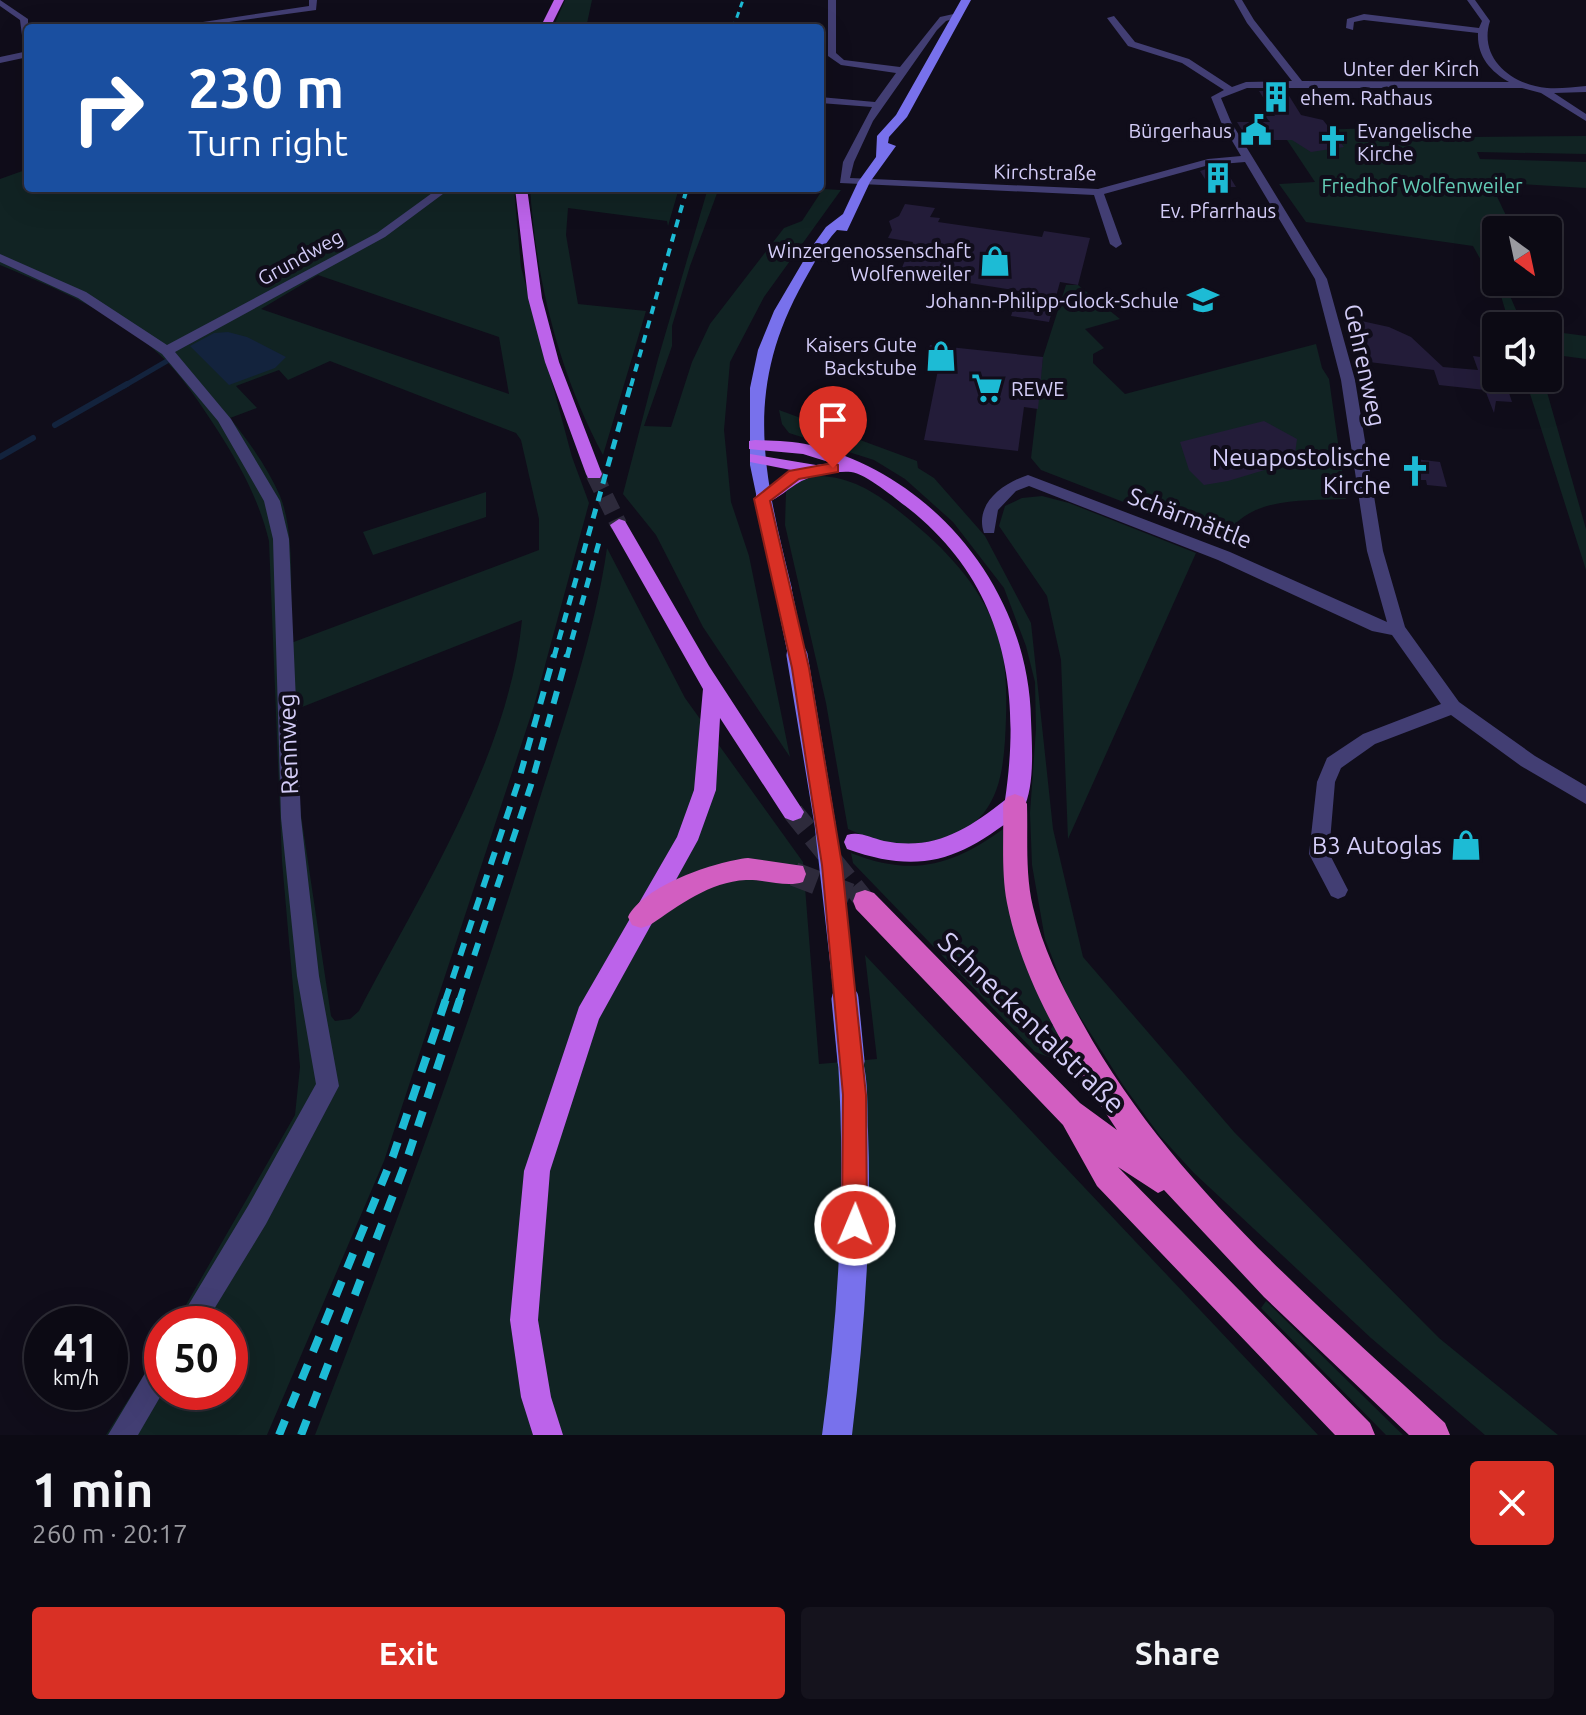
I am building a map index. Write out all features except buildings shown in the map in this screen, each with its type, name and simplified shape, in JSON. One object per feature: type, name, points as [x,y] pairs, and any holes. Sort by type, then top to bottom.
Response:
[{"type":"highway","points":[[1015,804],[1017,891],[1038,962],[1075,1042],[1109,1099],[1151,1156],[1200,1211],[1433,1435]]},
{"type":"highway","points":[[641,917],[700,878],[723,869],[745,867],[794,874]]},
{"type":"highway","name":"Schneckentalstraße","points":[[865,901],[1070,1113],[1200,1211]]},
{"type":"highway","points":[[1070,1113],[1107,1176],[1358,1435]]},
{"type":"main road","points":[[547,24],[559,0]]},
{"type":"main road","points":[[837,1435],[847,1367],[854,1246],[851,1061],[832,865],[817,759],[762,499],[755,452],[755,404],[764,364],[783,307],[811,258],[829,246],[841,232],[844,217],[864,182],[881,155],[897,138],[901,117],[966,0]]},
{"type":"main road","points":[[522,192],[535,298],[552,362],[594,474]]},
{"type":"main road","points":[[755,452],[810,451],[860,471],[901,495],[939,527],[985,583],[1002,617],[1019,681],[1022,761],[1015,804],[957,846],[930,855],[902,856],[855,842]]},
{"type":"main road","points":[[755,452],[814,469],[860,471]]},
{"type":"main road","points":[[762,499],[794,475],[814,469]]},
{"type":"main road","points":[[619,525],[712,690],[793,812]]},
{"type":"main road","points":[[548,1435],[536,1397],[524,1320],[537,1171],[588,1015],[687,840],[705,790],[712,690]]},
{"type":"street","points":[[832,0],[831,54],[841,62],[905,71]]},
{"type":"street","points":[[1238,0],[1250,21],[1299,84]]},
{"type":"street","points":[[1471,0],[1486,21],[1481,31],[1482,51],[1494,69],[1523,85],[1545,91],[1586,89]]},
{"type":"street","points":[[0,2],[24,19],[25,24]]},
{"type":"street","points":[[191,24],[313,4]]},
{"type":"street","points":[[864,182],[844,181],[846,164],[880,105],[938,23],[958,16]]},
{"type":"street","points":[[1350,28],[1350,21],[1364,17],[1481,31]]},
{"type":"street","points":[[1111,18],[1122,40],[1143,50],[1190,63],[1228,89]]},
{"type":"street","points":[[0,60],[24,55]]},
{"type":"street","points":[[1248,158],[1216,97],[1228,89],[1257,84],[1299,84]]},
{"type":"street","name":"Unter der Kirch","points":[[1299,84],[1523,85]]},
{"type":"street","points":[[1545,91],[1551,99],[1586,118]]},
{"type":"street","points":[[824,100],[880,105]]},
{"type":"street","name":"Kirchstraße","points":[[864,182],[1098,192],[1208,162],[1248,158]]},
{"type":"street","name":"Gehrenweg","points":[[1248,158],[1325,291],[1348,380],[1375,551],[1397,629],[1453,707],[1528,761],[1586,796]]},
{"type":"street","name":"Grundweg","points":[[167,351],[381,235],[440,192]]},
{"type":"street","points":[[1098,192],[1116,244]]},
{"type":"street","name":"Rennweg","points":[[0,258],[82,295],[167,351],[224,419],[272,501],[281,539],[291,818],[308,976],[328,1086],[257,1215],[201,1306]]},
{"type":"street","name":"Schärmättle","points":[[989,529],[990,508],[1011,488],[1028,480],[1224,556],[1378,627],[1397,629]]},
{"type":"street","points":[[1338,890],[1319,854],[1326,782],[1334,763],[1369,739],[1453,707]]},
{"type":"street","points":[[122,1435],[144,1399]]},
{"type":"green space","points":[[565,0],[592,0],[587,24],[555,24]]},
{"type":"green space","name":"Friedhof Wolfenweiler","points":[[1378,128],[1471,137],[1586,136],[1586,154],[1477,152],[1480,159],[1586,162],[1586,188],[1490,182],[1506,216],[1482,216],[1482,262],[1473,246],[1306,222],[1279,184],[1315,182],[1281,131]]},
{"type":"green space","points":[[24,170],[24,192],[514,192],[521,267],[572,457],[589,503],[534,706],[384,1161],[267,1435],[106,1435],[122,1410],[128,1410],[128,1400],[144,1375],[144,1410],[248,1410],[248,1306],[185,1306],[295,1115],[300,1067],[282,861],[269,541],[248,484],[218,431],[183,381],[142,339],[103,313],[0,265],[0,179]],"holes":[[[318,275],[499,337],[509,394],[261,309]],[[330,361],[516,433],[521,440],[539,519],[539,550],[291,643],[290,548],[285,512],[264,465],[230,418],[257,408],[236,386],[279,370],[288,380]],[[522,620],[514,671],[500,722],[481,772],[434,871],[359,1011],[350,1019],[335,1021],[331,1016],[301,815],[292,711]]]},
{"type":"green space","points":[[824,189],[841,190],[764,297],[730,362],[724,430],[731,502],[749,556],[790,757],[703,627],[656,535],[623,494],[707,192],[718,192],[690,266],[672,326],[672,346],[644,426],[671,427],[692,362],[710,324],[784,228],[802,221]]},
{"type":"green space","points":[[530,192],[678,192],[668,226],[667,221],[568,208],[566,235],[578,304],[646,311],[603,455],[574,392],[552,326]]},
{"type":"green space","points":[[1066,285],[1078,285],[1120,319],[1085,329],[1104,348],[1093,354],[1093,363],[1125,394],[1316,344],[1322,368],[1329,379],[1346,499],[1294,501],[1260,508],[1233,526],[1224,541],[1041,470],[1031,458],[1043,357]]},
{"type":"green space","name":"Friedhof Wolfenweiler","points":[[1501,296],[1510,296],[1517,312],[1506,312]]},
{"type":"green space","points":[[1562,333],[1586,336],[1586,359],[1562,356]]},
{"type":"green space","points":[[1529,392],[1547,392],[1586,529],[1586,570]]},
{"type":"green space","points":[[779,410],[917,461],[918,468],[934,478],[985,536],[1031,623],[1053,829],[1083,957],[1235,1133],[1439,1338],[1558,1435],[1485,1435],[1371,1338],[1194,1173],[1160,1136],[1123,1085],[1067,996],[1045,939],[1032,865],[1030,813],[1036,729],[1035,682],[1026,646],[1004,588],[953,522],[905,479],[874,460],[789,433],[782,424]]},
{"type":"green space","points":[[804,478],[842,479],[872,492],[928,536],[954,561],[976,590],[997,633],[1005,669],[1006,694],[1005,740],[999,781],[984,813],[970,826],[952,835],[900,847],[848,829],[826,703],[785,525],[786,491]]},
{"type":"green space","points":[[486,492],[486,517],[373,555],[363,532]]},
{"type":"green space","points":[[1042,496],[1069,503],[1196,553],[1068,839],[1061,660],[1047,596],[999,526],[1005,506],[1022,498]]},
{"type":"green space","points":[[607,548],[685,698],[803,862],[819,1064],[877,1059],[865,955],[1318,1435],[315,1435],[402,1205],[484,973],[576,684],[594,616]]},
{"type":"green space","points":[[1006,827],[1063,1040],[1057,1060],[1035,1052],[853,863],[851,853],[894,865],[933,864],[969,851]]},
{"type":"green space","points":[[1266,1301],[1403,1435],[1386,1435],[1261,1308]]},
{"type":"water","points":[[228,332],[247,337],[286,357],[275,368],[229,385],[190,346],[214,333]]},
{"type":"waterway","points":[[124,386],[167,361]]},
{"type":"waterway","points":[[55,425],[127,384]]},
{"type":"waterway","points":[[0,457],[33,438]]},
{"type":"tunnel","points":[[594,474],[619,525]]},
{"type":"tunnel","points":[[793,812],[865,901]]},
{"type":"tunnel","points":[[794,874],[865,901]]},
{"type":"railway","points":[[734,24],[743,0]]},
{"type":"railway","points":[[631,386],[686,192]]},
{"type":"railway","points":[[554,657],[631,384]]},
{"type":"railway","points":[[567,657],[599,542]]},
{"type":"railway","points":[[445,1001],[518,783],[554,655]]},
{"type":"railway","points":[[459,1001],[531,785],[567,655]]},
{"type":"railway","points":[[279,1435],[393,1156],[446,999]]},
{"type":"railway","points":[[301,1435],[407,1159],[460,999]]},
{"type":"place","name":"ehem. Rathaus","points":[[1276,97]]},
{"type":"place","name":"Bürgerhaus","points":[[1256,130]]},
{"type":"place","name":"Evangelische Kirche","points":[[1333,141]]},
{"type":"place","name":"Ev. Pfarrhaus","points":[[1218,178]]},
{"type":"place","name":"Winzergenossenschaft Wolfenweiler","points":[[995,261]]},
{"type":"place","name":"Johann-Philipp-Glock-Schule","points":[[1203,300]]},
{"type":"place","name":"Kaisers Gute Backstube","points":[[941,356]]},
{"type":"place","name":"REWE","points":[[987,388]]},
{"type":"place","name":"Neuapostolische Kirche","points":[[1415,471]]},
{"type":"place","name":"B3 Autoglas","points":[[1466,845]]},
{"type":"route","points":[[833,468],[794,475],[762,499],[800,668],[832,865],[854,1095],[855,1225]]}]
